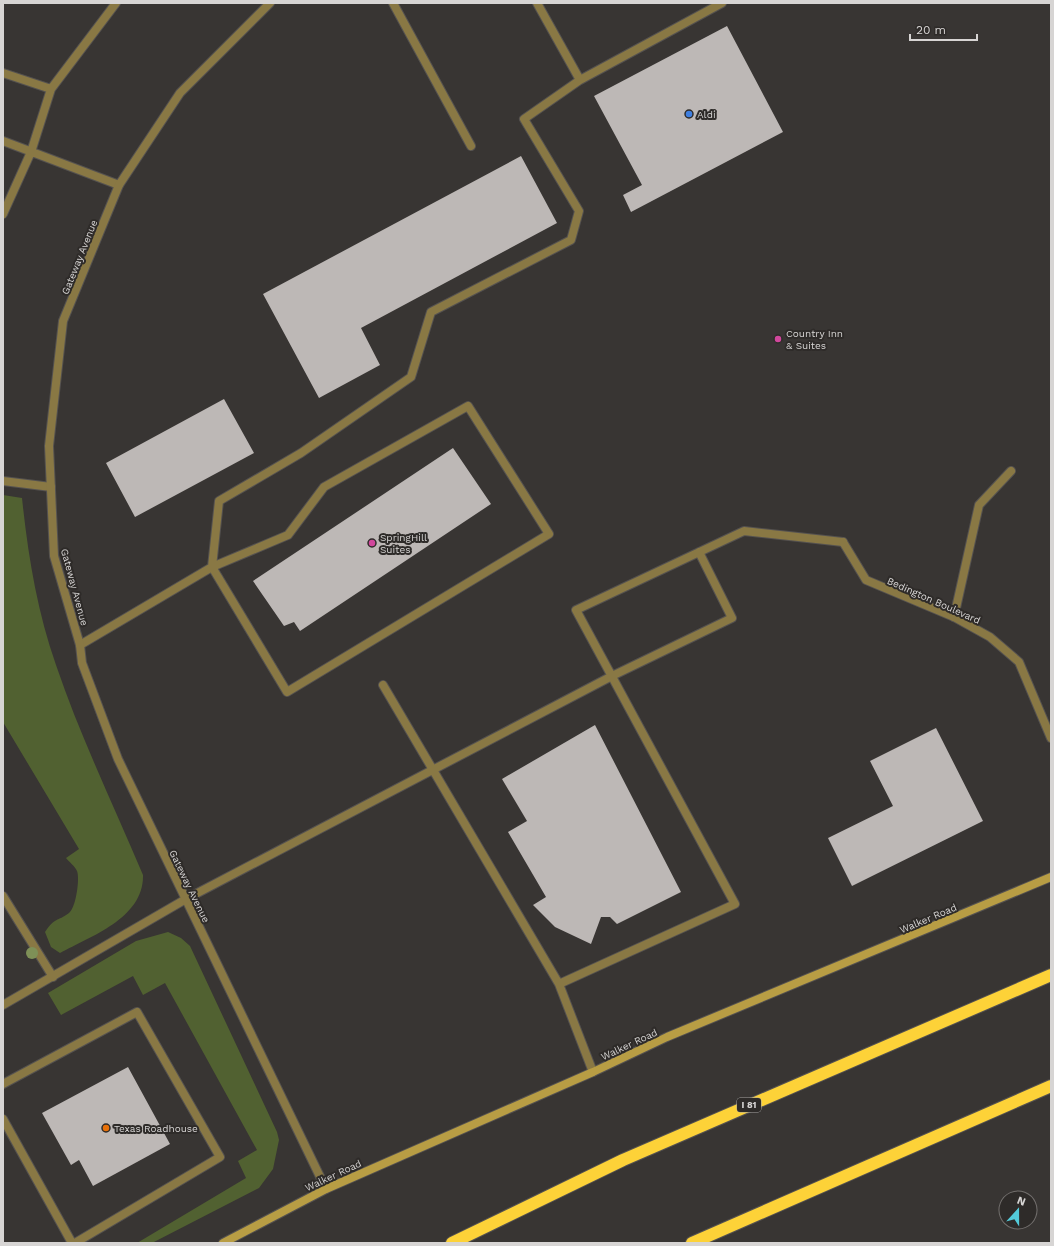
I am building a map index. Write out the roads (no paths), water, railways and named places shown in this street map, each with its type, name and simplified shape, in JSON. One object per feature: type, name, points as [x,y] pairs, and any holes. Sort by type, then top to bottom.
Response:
[{"type":"highway","name":"I 81","points":[[452,1243],[623,1160],[1051,975]]},
{"type":"highway","points":[[692,1243],[1051,1086]]},
{"type":"main road","name":"Walker Road","points":[[223,1243],[326,1189],[593,1072],[667,1037],[1051,877]]},
{"type":"street","points":[[3,214],[31,152],[51,89],[116,3]]},
{"type":"street","name":"Gateway Avenue","points":[[270,3],[180,93],[120,185],[63,321],[49,446],[54,556],[80,645],[82,663],[118,759],[326,1189]]},
{"type":"street","points":[[393,3],[471,146]]},
{"type":"street","points":[[537,3],[580,80]]},
{"type":"street","points":[[80,645],[212,567],[288,535],[324,487],[468,406],[549,534],[287,692],[212,567],[219,501],[301,453],[412,378],[431,312],[571,240],[579,211],[524,119],[580,80],[722,3]]},
{"type":"street","points":[[3,73],[51,89]]},
{"type":"street","points":[[3,141],[120,185]]},
{"type":"street","points":[[954,617],[979,505],[1011,471]]},
{"type":"street","points":[[3,481],[51,486]]},
{"type":"street","name":"Bedington Boulevard","points":[[699,552],[744,532],[843,542],[866,580],[954,617],[990,637],[1019,662],[1051,738]]},
{"type":"street","points":[[3,1005],[186,899],[612,676],[732,618],[699,552],[576,610],[612,676],[735,904],[559,984]]},
{"type":"street","points":[[383,685],[559,984],[593,1072]]},
{"type":"street","points":[[3,896],[53,977]]},
{"type":"street","points":[[3,1084],[137,1012],[220,1157],[74,1243],[3,1119]]},
{"type":"place","name":"Aldi","points":[[689,114]]},
{"type":"place","name":"Country Inn & Suites","points":[[778,339]]},
{"type":"place","name":"SpringHill Suites","points":[[372,543]]},
{"type":"place","name":"Texas Roadhouse","points":[[106,1128]]}]
